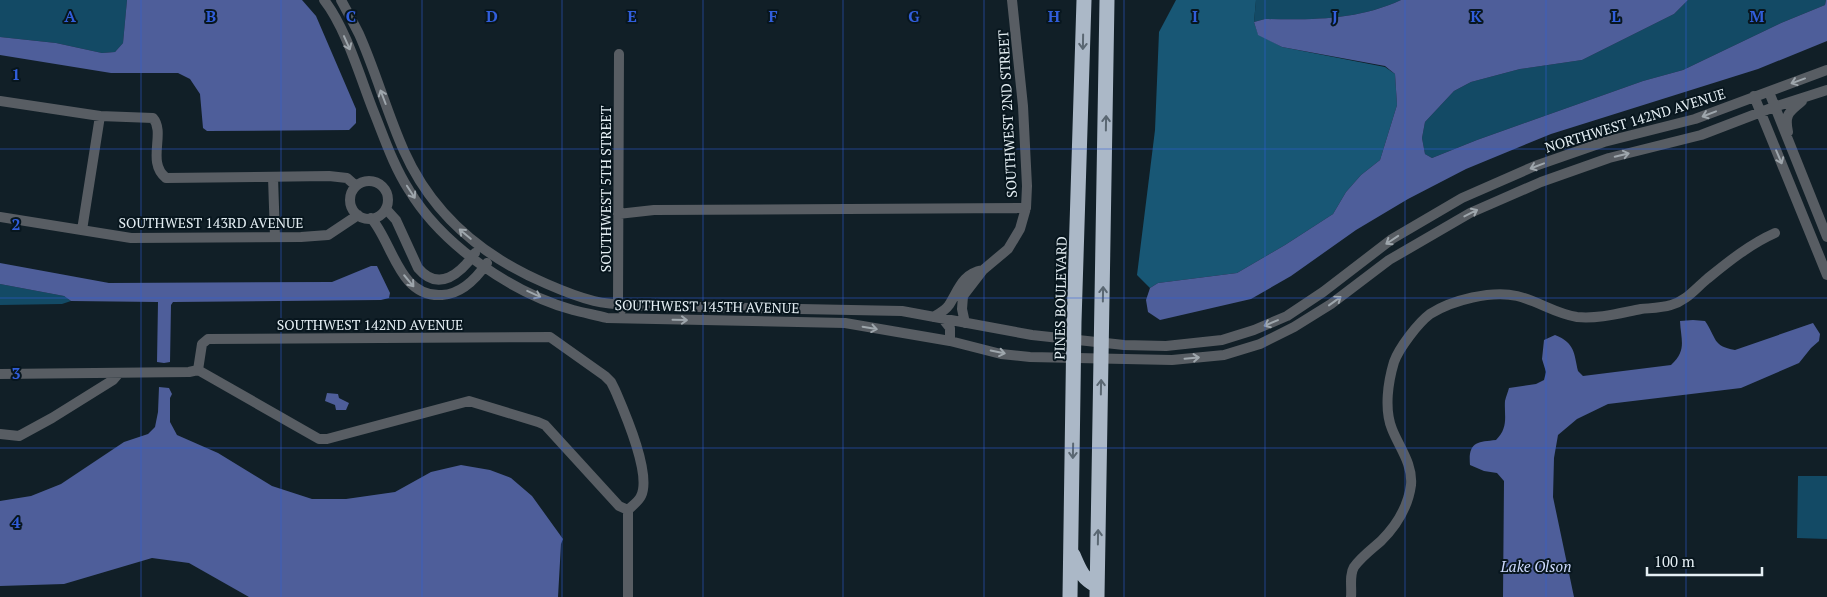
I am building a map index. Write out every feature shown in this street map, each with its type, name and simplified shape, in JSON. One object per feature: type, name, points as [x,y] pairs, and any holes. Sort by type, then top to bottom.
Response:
[{"type":"highway","name":"PINES BOULEVARD","points":[[1070,597],[1074,340],[1084,0]]},
{"type":"highway","points":[[1097,592],[1107,0]]},
{"type":"highway","points":[[1071,550],[1082,575],[1097,592]]},
{"type":"highway","points":[[1070,581],[1081,597]]},
{"type":"street","name":"SOUTHWEST 145TH AVENUE","points":[[324,0],[347,42],[391,156],[408,190],[428,217],[452,242],[484,267],[533,294],[572,310],[607,318],[845,323],[950,341],[1001,354],[1074,359]]},
{"type":"street","name":"SOUTHWEST 145TH AVENUE","points":[[341,0],[359,35],[404,151],[421,183],[439,208],[460,231],[492,256],[537,280],[592,301],[618,304],[902,311],[1032,335],[1074,340]]},
{"type":"street","name":"SOUTHWEST 2ND STREET","points":[[965,323],[962,309],[963,296],[983,270],[1008,250],[1020,230],[1026,208],[1023,106],[1012,0]]},
{"type":"street","name":"SOUTHWEST 5TH STREET","points":[[618,304],[619,54]]},
{"type":"street","name":"NORTHWEST 142ND AVENUE","points":[[1074,340],[1166,346],[1222,340],[1254,330],[1287,316],[1323,292],[1392,239],[1462,198],[1535,166],[1604,142],[1695,119],[1827,70]]},
{"type":"street","points":[[1074,359],[1172,360],[1224,355],[1260,344],[1294,328],[1331,304],[1389,260],[1470,213],[1541,182],[1609,158],[1701,135],[1774,107],[1827,90]]},
{"type":"street","points":[[1768,92],[1827,237]]},
{"type":"street","points":[[1754,96],[1827,275]]},
{"type":"street","points":[[1791,150],[1786,118],[1792,108],[1806,97]]},
{"type":"street","points":[[0,101],[100,116],[149,118],[155,121],[157,129],[157,164],[159,172],[166,178],[346,178],[356,186]]},
{"type":"street","points":[[82,230],[100,116]]},
{"type":"street","points":[[273,177],[275,237]]},
{"type":"street","points":[[371,218],[382,213],[389,201],[383,187],[368,182],[356,186],[349,197],[349,204],[352,210],[358,215],[371,218],[380,228],[404,277],[412,286],[433,296],[455,293],[475,279],[492,256]]},
{"type":"street","points":[[618,214],[654,210],[1026,208]]},
{"type":"street","points":[[386,209],[396,220],[418,268],[431,279],[446,279],[454,276],[472,258],[480,246]]},
{"type":"street","name":"SOUTHWEST 143RD AVENUE","points":[[0,217],[131,238],[328,235],[358,215]]},
{"type":"street","points":[[1352,597],[1352,575],[1354,568],[1401,516],[1411,484],[1408,460],[1389,419],[1388,398],[1394,363],[1406,340],[1425,318],[1431,313],[1466,299],[1507,294],[1519,296],[1564,314],[1581,317],[1609,315],[1671,305],[1687,298],[1699,286],[1758,240],[1775,233]]},
{"type":"street","name":"SOUTHWEST 2ND STREET","points":[[937,318],[948,306],[960,283],[969,275],[983,270]]},
{"type":"street","points":[[618,304],[632,320]]},
{"type":"street","points":[[937,318],[950,328],[950,341]]},
{"type":"street","name":"SOUTHWEST 142ND AVENUE","points":[[198,370],[202,344],[208,340],[550,337],[604,376],[616,390],[637,442],[643,482],[642,495],[628,510]]},
{"type":"street","points":[[0,374],[198,370],[319,439],[327,439],[376,427],[469,400],[538,422],[545,425],[619,506],[628,510],[628,597]]},
{"type":"street","points":[[0,434],[19,436],[114,380],[118,373]]},
{"type":"shaded area","points":[[0,0],[127,0],[123,43],[115,52],[102,53],[56,43],[0,37]]},
{"type":"shaded area","points":[[1176,0],[1256,0],[1254,22],[1258,34],[1282,47],[1385,67],[1395,74],[1397,105],[1380,160],[1361,175],[1346,192],[1333,214],[1237,273],[1158,283],[1150,288],[1137,275],[1155,130],[1159,32]]},
{"type":"shaded area","points":[[1256,0],[1401,0],[1385,7],[1351,15],[1317,19],[1265,19],[1254,22]]},
{"type":"shaded area","points":[[1688,0],[1826,0],[1825,5],[1781,23],[1683,70],[1643,81],[1432,158],[1425,154],[1422,138],[1425,122],[1454,91],[1471,82],[1520,69],[1582,60],[1674,14]]},
{"type":"shaded area","points":[[0,284],[64,296],[71,301],[62,304],[0,305]]},
{"type":"shaded area","points":[[1798,476],[1827,476],[1827,539],[1797,538]]},
{"type":"water","points":[[127,0],[302,0],[316,16],[356,109],[356,123],[349,130],[207,131],[203,128],[200,94],[190,79],[178,73],[111,73],[0,55],[0,37],[56,43],[102,53],[115,52],[123,43]]},
{"type":"water","points":[[1401,0],[1688,0],[1674,14],[1582,60],[1520,69],[1471,82],[1454,91],[1425,122],[1422,138],[1425,154],[1432,158],[1643,81],[1683,70],[1781,23],[1825,5],[1826,0],[1827,41],[1758,69],[1551,134],[1466,169],[1408,199],[1356,230],[1291,276],[1251,299],[1160,320],[1148,312],[1146,300],[1150,288],[1158,283],[1237,273],[1333,214],[1346,192],[1361,175],[1380,160],[1397,105],[1395,74],[1385,66],[1282,47],[1258,35],[1254,22],[1265,19],[1317,19],[1351,15],[1385,7]]},
{"type":"water","points":[[0,263],[109,283],[332,282],[371,266],[377,266],[390,293],[389,298],[381,300],[173,302],[171,305],[170,362],[164,363],[157,362],[158,302],[71,301],[64,296],[0,284]]},
{"type":"water","name":"Lake Olson","points":[[1680,321],[1705,321],[1719,344],[1735,350],[1813,323],[1820,334],[1819,341],[1799,363],[1741,388],[1608,404],[1577,419],[1558,435],[1554,458],[1553,497],[1574,597],[1503,597],[1504,481],[1497,473],[1484,471],[1470,465],[1470,457],[1472,448],[1475,445],[1496,440],[1503,431],[1505,401],[1509,388],[1536,384],[1544,380],[1546,372],[1542,359],[1544,340],[1555,335],[1570,345],[1578,371],[1583,376],[1671,365],[1681,350]]},
{"type":"water","points":[[159,387],[169,388],[172,394],[170,398],[170,422],[177,435],[218,453],[272,486],[312,499],[346,499],[395,492],[431,472],[461,465],[490,470],[511,478],[532,496],[563,539],[561,544],[558,597],[249,597],[189,563],[152,558],[64,584],[0,586],[0,501],[31,496],[61,484],[124,442],[148,434],[155,427]]},
{"type":"water","points":[[327,393],[338,394],[339,398],[349,403],[346,410],[336,410],[335,405],[325,401]]}]
